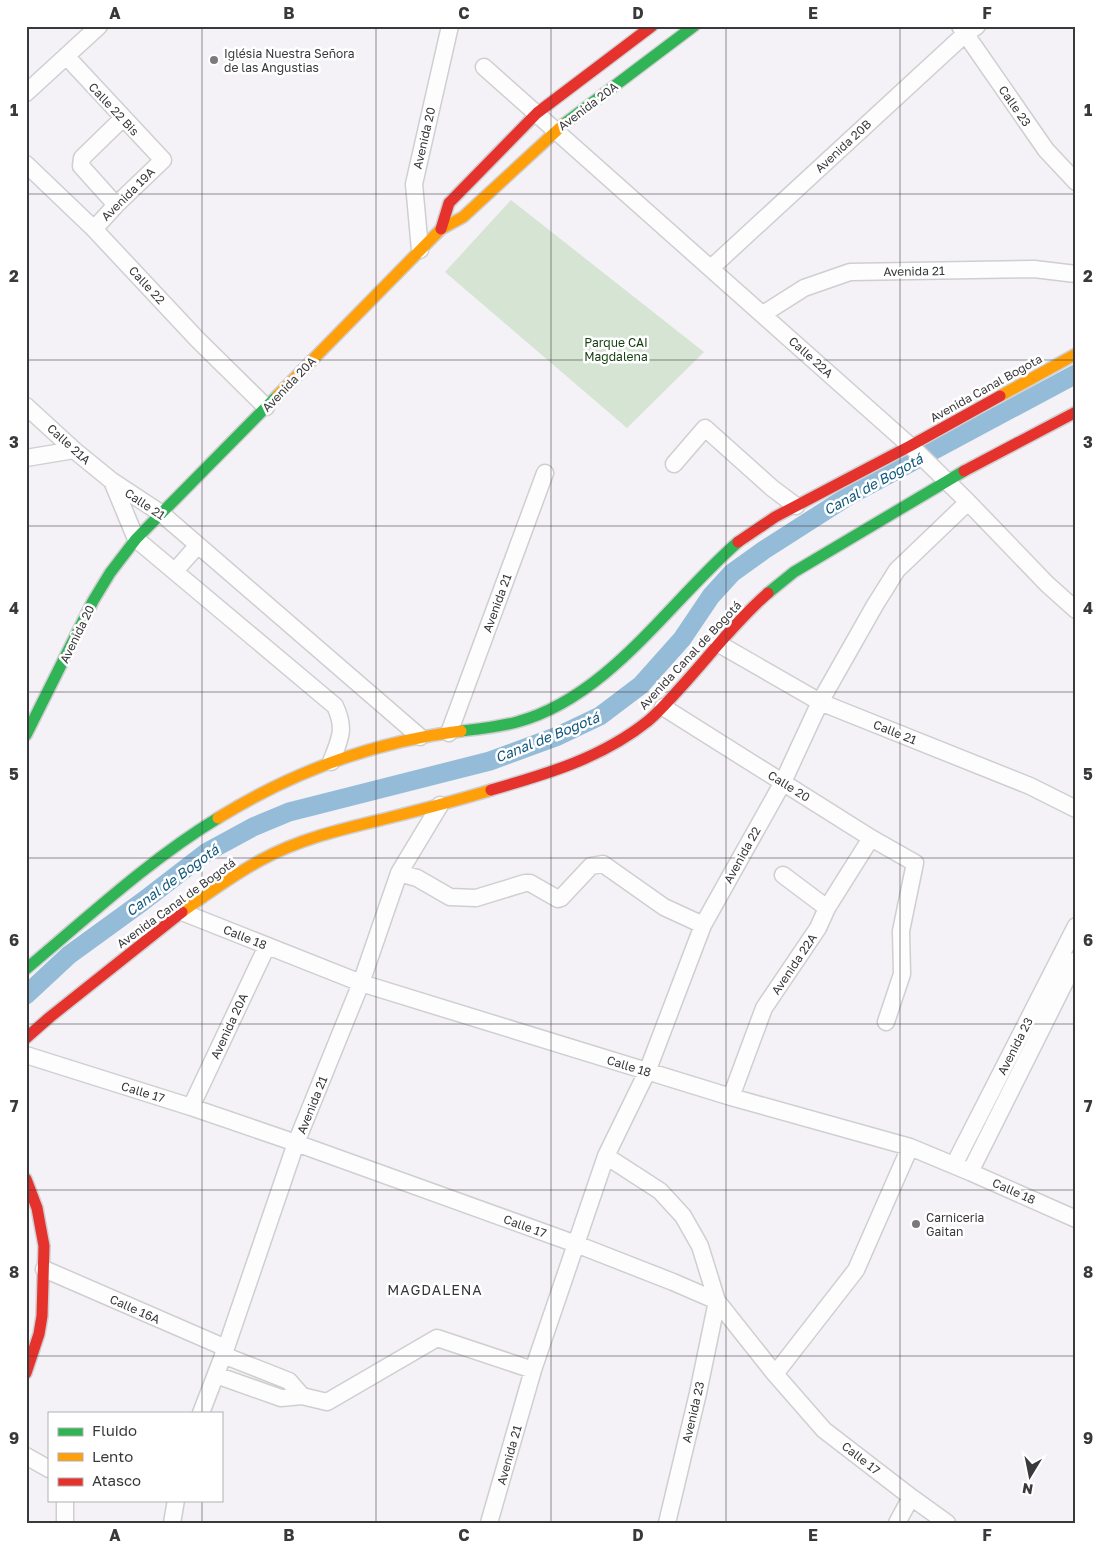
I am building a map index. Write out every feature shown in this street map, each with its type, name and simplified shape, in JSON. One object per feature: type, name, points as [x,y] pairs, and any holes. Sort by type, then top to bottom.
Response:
[{"type":"main road","name":"Avenida 20A","points":[[441,229],[449,203],[537,114],[652,26]]},
{"type":"main road","name":"Avenida 20A","points":[[136,539],[441,229],[463,217],[556,130],[694,26]]},
{"type":"main road","name":"Avenida Canal Bogota","points":[[913,449],[1076,354]]},
{"type":"main road","name":"Avenida Canal de Bogotá","points":[[26,1038],[57,1011],[182,912],[225,881],[275,852],[332,832],[440,805],[551,773],[579,762],[619,742],[648,721],[663,707],[766,595],[794,572],[943,477],[1076,412]]},
{"type":"main road","points":[[26,968],[170,850],[196,831],[266,790],[331,762],[372,749],[420,737],[518,721],[550,709],[585,690],[614,666],[704,573],[738,542],[756,529],[796,506],[913,449]]},
{"type":"main road","name":"Avenida 20","points":[[26,736],[93,601],[110,573],[136,539]]},
{"type":"main road","points":[[26,1179],[37,1208],[44,1246],[42,1316],[39,1334],[26,1373]]},
{"type":"street","points":[[26,93],[99,26]]},
{"type":"street","name":"Avenida 20","points":[[420,250],[414,184],[450,26]]},
{"type":"street","name":"Calle 23","points":[[967,29],[1046,150],[1076,182]]},
{"type":"street","name":"Avenida 20B","points":[[711,268],[967,29]]},
{"type":"street","name":"Calle 22 Bis","points":[[66,56],[163,160]]},
{"type":"street","name":"Calle 22A","points":[[484,67],[913,449],[968,502],[1047,584],[1076,610]]},
{"type":"street","points":[[116,205],[81,166],[82,158],[123,118]]},
{"type":"street","name":"Avenida 19A","points":[[94,228],[163,160]]},
{"type":"street","name":"Calle 22","points":[[26,164],[94,228],[197,339],[266,407]]},
{"type":"street","name":"Avenida 21","points":[[763,314],[804,288],[850,272],[1034,269],[1076,274]]},
{"type":"street","name":"Calle 21A","points":[[26,406],[74,450],[112,481]]},
{"type":"street","points":[[674,464],[705,428],[772,488],[796,506]]},
{"type":"street","points":[[26,458],[74,450]]},
{"type":"street","name":"Avenida 21","points":[[449,733],[545,473]]},
{"type":"street","name":"Calle 21","points":[[112,481],[162,514],[420,737]]},
{"type":"street","name":"Calle 21","points":[[112,481],[136,539],[335,706],[340,718],[341,737],[331,762]]},
{"type":"street","name":"Avenida 22","points":[[576,1244],[606,1156],[647,1072],[703,925],[783,782],[820,702],[897,570],[968,502]]},
{"type":"street","points":[[175,571],[198,545]]},
{"type":"street","name":"Calle 21","points":[[720,644],[820,702],[1030,786],[1076,809]]},
{"type":"street","name":"Calle 20","points":[[663,707],[871,838],[915,863],[901,931],[902,974],[886,1022]]},
{"type":"street","name":"Avenida 21","points":[[201,1412],[296,1143],[362,983],[399,873],[440,805]]},
{"type":"street","name":"Avenida 22A","points":[[732,1097],[764,1008],[818,928],[827,908],[871,838]]},
{"type":"street","points":[[399,873],[417,878],[450,896],[476,898],[524,882],[530,883],[558,900],[591,866],[603,864],[664,907],[703,925]]},
{"type":"street","points":[[783,875],[827,908]]},
{"type":"street","name":"Calle 18","points":[[182,912],[362,983],[647,1072],[910,1147],[1076,1219]]},
{"type":"street","name":"Avenida 23","points":[[970,1172],[1074,933]]},
{"type":"street","name":"Avenida 20A","points":[[191,1107],[267,946]]},
{"type":"street","name":"Avenida 23","points":[[954,1165],[1030,1033],[1076,960]]},
{"type":"street","name":"Calle 17","points":[[26,1055],[191,1107],[296,1143],[576,1244],[717,1301],[775,1374],[824,1430],[947,1523]]},
{"type":"street","points":[[775,1374],[856,1270],[910,1147]]},
{"type":"street","points":[[606,1156],[660,1191],[683,1216],[700,1246],[717,1301]]},
{"type":"street","name":"Avenida 21","points":[[490,1523],[533,1370],[576,1244]]},
{"type":"street","name":"Calle 16A","points":[[44,1269],[289,1381],[302,1396]]},
{"type":"street","name":"Avenida 23","points":[[667,1523],[698,1393],[717,1301]]},
{"type":"street","points":[[216,1374],[281,1398],[302,1396],[327,1402],[437,1338],[533,1370]]},
{"type":"street","points":[[26,1456],[48,1468]]},
{"type":"street","points":[[897,1523],[911,1497]]},
{"type":"street","points":[[65,1502],[65,1523]]},
{"type":"street","points":[[172,1523],[176,1502]]},
{"type":"green space","name":"Parque CAI Magdalena","points":[[511,200],[704,352],[627,428],[445,272]]},
{"type":"waterway","name":"Canal de Bogotá","points":[[26,995],[69,955],[207,852],[253,827],[289,812],[490,761],[558,736],[600,716],[641,685],[682,639],[711,596],[732,573],[764,550],[850,495],[1076,374]]},
{"type":"traffic: fast","points":[[564,124],[694,26]]},
{"type":"traffic: fast","points":[[26,735],[93,601],[110,573],[136,539],[278,395]]},
{"type":"traffic: fast","points":[[768,593],[794,572],[964,471]]},
{"type":"traffic: fast","points":[[461,731],[496,727],[517,722],[550,710],[581,692],[636,645],[712,566],[738,542]]},
{"type":"traffic: fast","points":[[26,969],[143,871],[192,834],[218,818]]},
{"type":"traffic: slow","points":[[278,395],[441,229],[463,217],[564,124]]},
{"type":"traffic: slow","points":[[1000,396],[1076,354]]},
{"type":"traffic: slow","points":[[218,818],[276,786],[335,761],[396,743],[461,731]]},
{"type":"traffic: slow","points":[[182,912],[240,872],[290,846],[337,831],[491,790]]},
{"type":"traffic: jam","points":[[441,229],[449,203],[537,113],[652,26]]},
{"type":"traffic: jam","points":[[738,542],[775,517],[1000,396]]},
{"type":"traffic: jam","points":[[964,471],[1076,412]]},
{"type":"traffic: jam","points":[[491,790],[533,778],[593,755],[630,734],[661,709],[735,626],[768,593]]},
{"type":"traffic: jam","points":[[26,1038],[182,912]]},
{"type":"traffic: jam","points":[[26,1179],[37,1208],[44,1246],[42,1316],[39,1334],[26,1373]]},
{"type":"place","name":"Iglésia Nuestra Señora de las Angustias","points":[[214,60]]},
{"type":"place","name":"Carniceria Gaitan","points":[[916,1224]]},
{"type":"district","name":"MAGDALENA","points":[[435,1289]]}]
